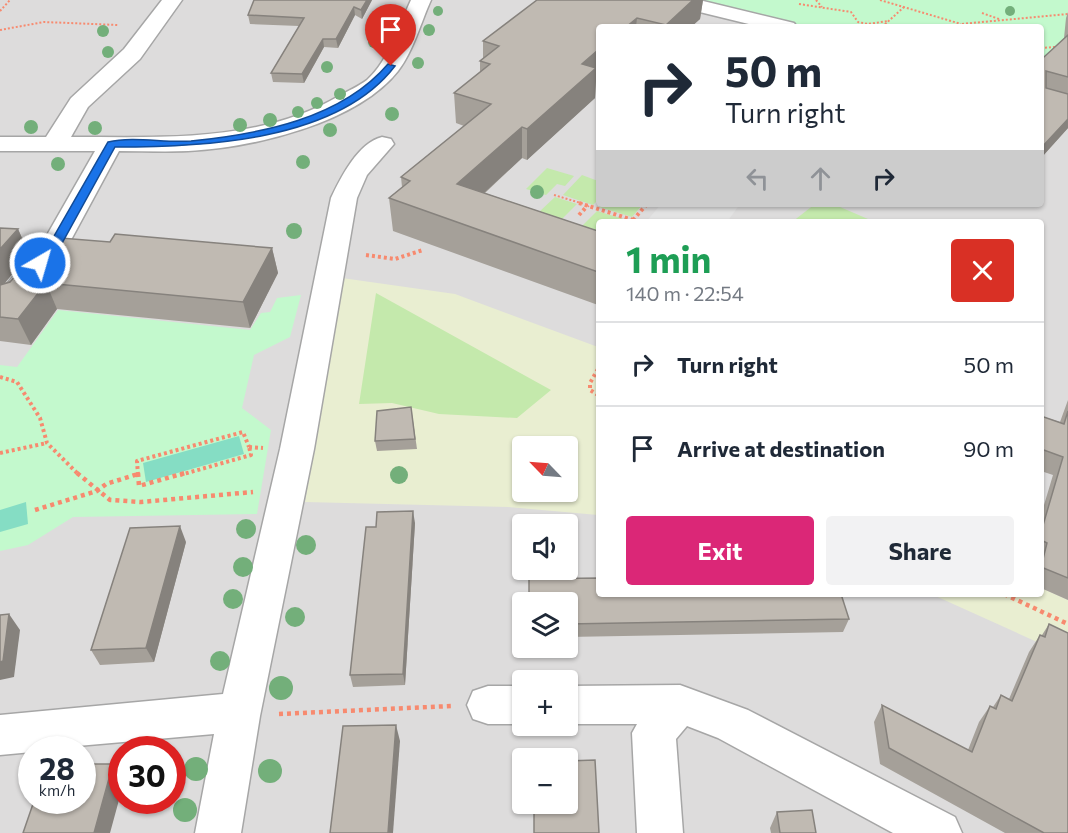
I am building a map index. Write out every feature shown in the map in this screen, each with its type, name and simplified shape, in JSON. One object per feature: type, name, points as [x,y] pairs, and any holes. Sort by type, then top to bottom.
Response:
[{"type":"street","points":[[54,144],[79,104],[132,54],[172,0]]},
{"type":"street","points":[[0,144],[190,144],[260,133],[323,115],[374,85],[391,66],[421,0]]},
{"type":"street","points":[[674,0],[774,24]]},
{"type":"street","points":[[0,302],[10,299],[55,245],[111,144]]},
{"type":"street","points":[[218,833],[240,714],[297,449],[344,198],[356,173],[382,144]]},
{"type":"street","points":[[578,705],[680,704],[733,724],[939,833]]},
{"type":"street","points":[[660,833],[654,733],[680,704]]},
{"type":"street","points":[[0,735],[240,714]]},
{"type":"path","points":[[0,11],[10,0]]},
{"type":"path","points":[[816,0],[825,9],[851,12],[858,22],[868,24],[888,21]]},
{"type":"path","points":[[880,0],[958,24]]},
{"type":"path","points":[[885,24],[904,6]]},
{"type":"path","points":[[982,13],[1002,20]]},
{"type":"path","points":[[969,24],[1068,14]]},
{"type":"path","points":[[0,30],[44,22],[152,27]]},
{"type":"path","points":[[1044,48],[1068,46]]},
{"type":"path","points":[[554,195],[626,219]]},
{"type":"path","points":[[579,215],[588,206]]},
{"type":"path","points":[[634,219],[644,207]]},
{"type":"path","points":[[335,245],[356,249],[378,259],[400,258],[423,250]]},
{"type":"path","points":[[596,372],[590,390],[596,394]]},
{"type":"path","points":[[0,377],[17,382],[40,418],[47,443],[97,491],[110,500],[128,502],[288,492]]},
{"type":"path","points":[[243,432],[249,447],[251,455],[139,486],[136,461],[243,432]]},
{"type":"path","points":[[0,453],[47,443]]},
{"type":"path","points":[[249,447],[297,449]]},
{"type":"path","points":[[34,510],[97,491],[106,484],[138,474]]},
{"type":"path","points":[[1010,597],[1068,624]]},
{"type":"path","points":[[240,714],[486,705]]},
{"type":"shaded area","points":[[0,0],[1068,0],[1068,833],[0,833]]},
{"type":"shaded area","points":[[658,207],[738,207],[729,219],[648,219]]},
{"type":"green space","points":[[690,0],[1068,0],[1068,99],[1044,91],[1044,24],[792,24]]},
{"type":"green space","points":[[547,168],[574,176],[565,186],[557,184],[546,195],[526,189]]},
{"type":"green space","points":[[582,175],[596,180],[596,202],[593,205],[563,195]]},
{"type":"green space","points":[[555,197],[577,204],[560,221],[538,213]]},
{"type":"green space","points":[[599,207],[640,207],[632,217]]},
{"type":"green space","points":[[811,207],[840,207],[868,219],[796,219]]},
{"type":"green space","points":[[597,211],[624,219],[596,219],[596,233],[580,228]]},
{"type":"green space","points":[[342,278],[455,294],[596,346],[596,515],[508,507],[305,502]]},
{"type":"green space","points":[[376,293],[551,390],[517,418],[439,414],[392,403],[359,404]]},
{"type":"green space","points":[[301,295],[290,337],[254,355],[242,408],[271,430],[257,514],[73,517],[28,545],[0,551],[0,365],[17,367],[58,310],[250,330],[261,313],[270,312],[277,298]]},
{"type":"green space","points":[[239,436],[244,454],[146,482],[143,463]]},
{"type":"green space","points":[[26,502],[28,524],[0,532],[0,510]]},
{"type":"green space","points":[[1044,589],[1068,600],[1068,656],[938,597],[1044,597]]},
{"type":"building","points":[[254,0],[367,0],[361,10],[354,7],[336,39],[323,39],[302,74],[271,73],[304,18],[248,15]]},
{"type":"building","points":[[537,0],[693,0],[667,24],[637,18],[630,24],[596,24],[596,52],[582,64],[596,68],[527,129],[522,127],[457,184],[596,230],[596,271],[389,198],[410,181],[401,177],[491,104],[454,93],[490,64],[480,61],[499,46],[483,41]]},
{"type":"building","points":[[1068,35],[1068,77],[1046,71],[1046,88],[1068,94],[1068,119],[1044,145],[1044,57]]},
{"type":"building","points":[[0,228],[18,229],[0,249]]},
{"type":"building","points":[[115,234],[272,248],[243,302],[46,283],[18,319],[0,317],[0,285],[10,282],[48,237],[110,242]]},
{"type":"building","points":[[411,407],[415,439],[375,441],[377,411]]},
{"type":"building","points":[[1068,411],[1068,578],[1044,568],[1047,543],[1044,542],[1044,522],[1063,457],[1044,450],[1044,417],[1064,424]]},
{"type":"building","points":[[413,511],[403,674],[350,675],[366,527],[376,527],[377,512]]},
{"type":"building","points":[[180,526],[146,648],[91,650],[130,528]]},
{"type":"building","points":[[596,578],[596,597],[842,597],[849,619],[578,624],[578,592],[529,592],[529,580]]},
{"type":"building","points":[[9,614],[3,661],[0,662],[0,615]]},
{"type":"building","points":[[1049,624],[1068,633],[1068,833],[1044,833],[889,748],[882,705],[972,752],[990,706],[996,709],[1001,695],[1012,701],[1040,635],[1045,637]]},
{"type":"building","points":[[396,725],[388,833],[330,833],[343,726]]},
{"type":"building","points":[[595,760],[599,833],[534,833],[534,814],[578,814],[578,761]]},
{"type":"building","points":[[96,764],[108,764],[108,782],[94,833],[23,833],[30,814],[96,814]]},
{"type":"building","points":[[812,810],[816,833],[780,833],[777,812]]},
{"type":"route","points":[[40,263],[55,245],[111,144],[190,144],[260,133],[323,115],[351,101],[374,85],[391,66]]}]
